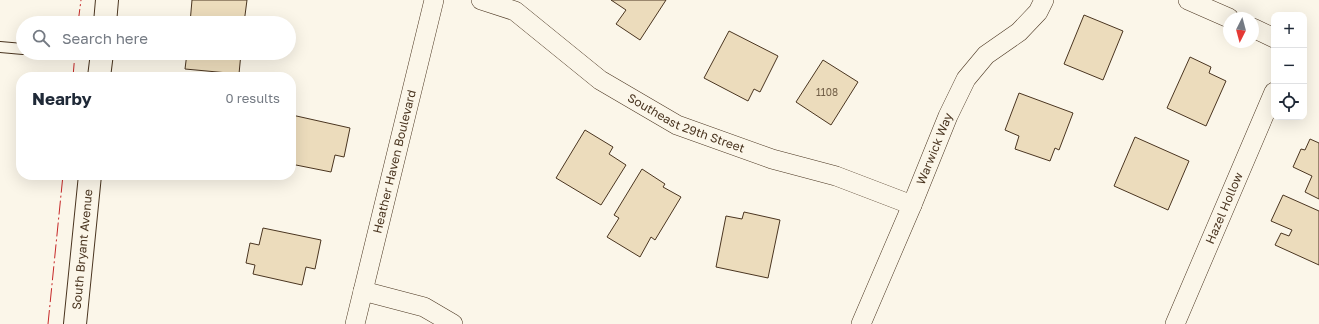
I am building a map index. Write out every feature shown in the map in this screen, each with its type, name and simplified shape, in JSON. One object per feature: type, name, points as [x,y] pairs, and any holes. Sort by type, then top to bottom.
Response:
[{"type":"street","points":[[106,16],[108,0]]},
{"type":"street","name":"Heather Haven Boulevard","points":[[355,324],[434,0]]},
{"type":"street","name":"Southeast 29th Street","points":[[481,0],[515,11],[600,80],[677,125],[772,159],[836,176],[912,205]]},
{"type":"street","name":"Warwick Way","points":[[861,324],[948,116],[966,79],[986,55],[1019,32],[1038,12],[1044,0]]},
{"type":"street","points":[[1188,0],[1223,15]]},
{"type":"street","points":[[1259,31],[1271,37]]},
{"type":"street","points":[[100,72],[101,60]]},
{"type":"street","name":"Hazel Hollow","points":[[1175,324],[1271,99]]},
{"type":"street","name":"South Bryant Avenue","points":[[75,324],[89,180]]},
{"type":"street","points":[[363,292],[424,307],[453,324]]},
{"type":"lane","points":[[0,47],[16,48]]},
{"type":"building","points":[[192,0],[247,0],[245,16],[191,16]]},
{"type":"building","points":[[611,0],[666,0],[640,40],[616,24],[626,10]]},
{"type":"building","points":[[1084,15],[1123,31],[1103,80],[1064,64]]},
{"type":"building","points":[[729,31],[778,56],[760,92],[754,89],[748,101],[704,78]]},
{"type":"building","points":[[1190,57],[1211,67],[1209,73],[1226,81],[1206,126],[1167,108]]},
{"type":"building","points":[[186,60],[240,60],[239,72],[217,72],[185,69]]},
{"type":"building","points":[[823,60],[858,82],[831,125],[796,102]]},
{"type":"building","points":[[1019,93],[1073,113],[1059,150],[1055,148],[1050,161],[1015,149],[1019,136],[1005,130]]},
{"type":"building","points":[[296,116],[350,128],[344,157],[335,155],[331,172],[296,165]]},
{"type":"building","points":[[585,130],[613,147],[609,154],[626,165],[601,205],[556,178]]},
{"type":"building","points":[[1135,137],[1189,161],[1168,210],[1114,186]]},
{"type":"building","points":[[1310,139],[1319,143],[1319,199],[1305,192],[1312,176],[1293,167],[1301,149],[1305,150]]},
{"type":"building","points":[[642,169],[665,184],[663,187],[681,197],[655,240],[651,237],[640,257],[607,237],[619,218],[614,215]]},
{"type":"building","points":[[1283,195],[1319,211],[1319,265],[1275,245],[1281,233],[1289,236],[1292,230],[1271,221]]},
{"type":"building","points":[[744,212],[780,220],[768,278],[716,267],[726,216],[742,219]]},
{"type":"building","points":[[263,228],[321,240],[315,269],[306,267],[302,285],[253,274],[255,265],[246,263],[250,243],[259,245]]},
{"type":"power","points":[[79,16],[81,0]]},
{"type":"power","points":[[73,72],[74,60]]},
{"type":"power","points":[[48,324],[62,180]]}]
